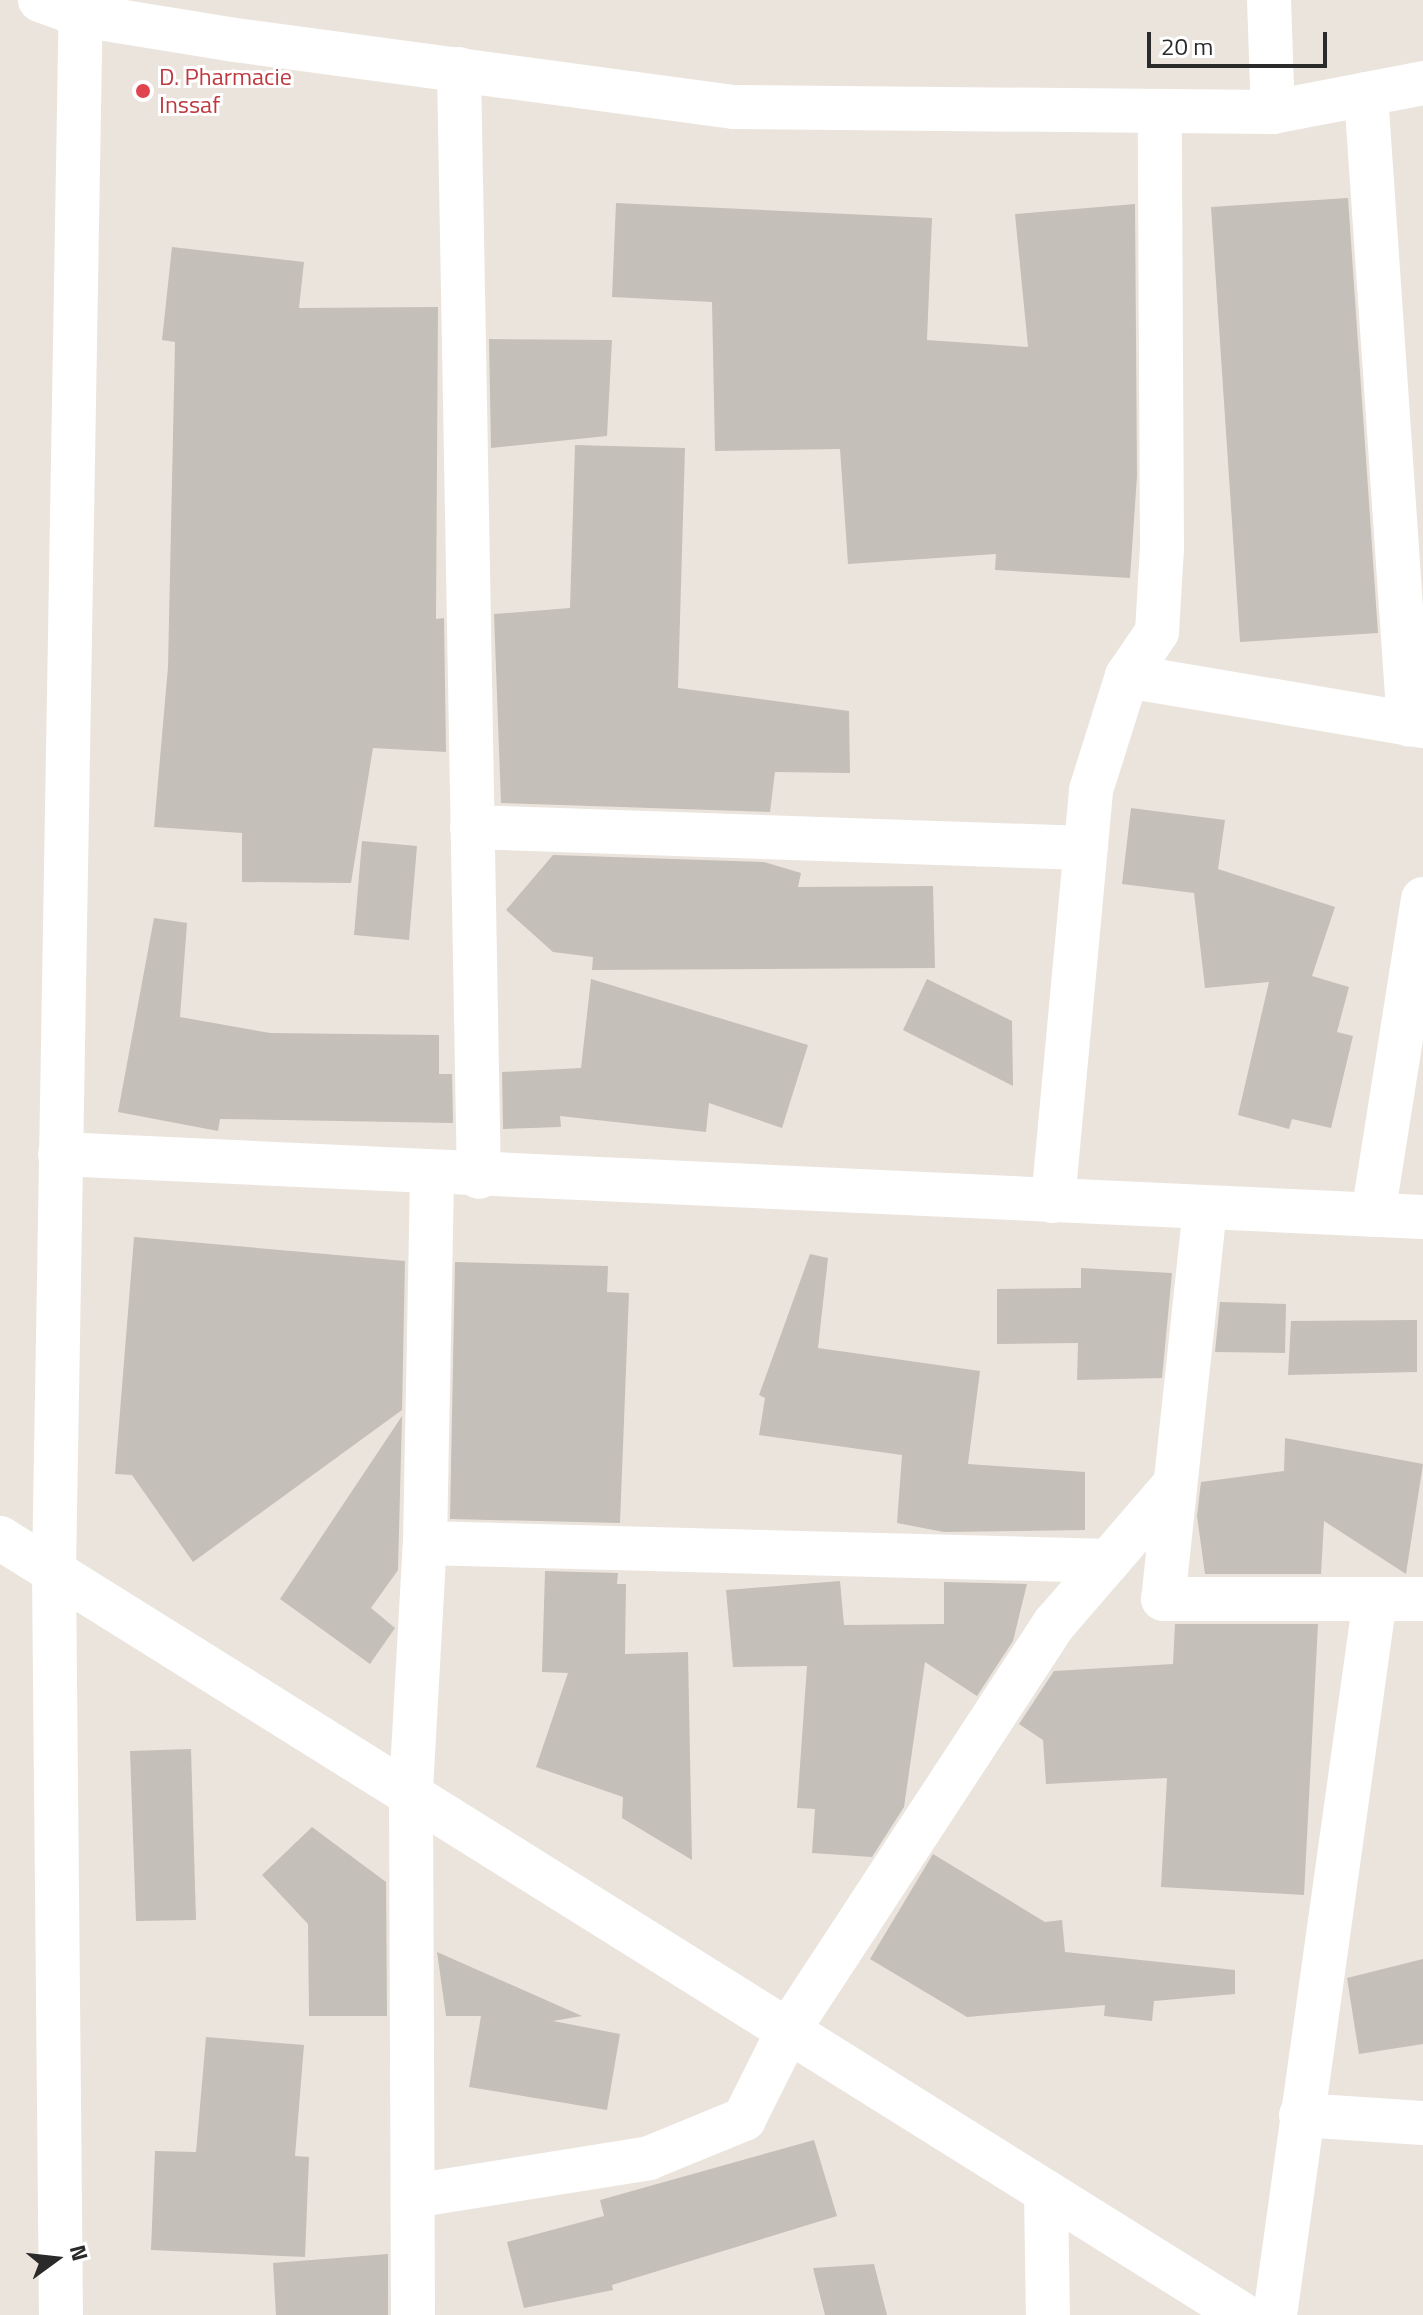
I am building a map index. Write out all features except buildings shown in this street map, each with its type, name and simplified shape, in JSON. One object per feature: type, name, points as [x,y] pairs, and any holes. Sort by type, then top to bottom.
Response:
[{"type":"street","points":[[40,0],[459,69],[734,107],[1273,112],[1423,83]]},
{"type":"street","points":[[1269,0],[1273,112]]},
{"type":"street","points":[[61,2315],[54,1571],[81,7]]},
{"type":"street","points":[[459,69],[479,1177]]},
{"type":"street","points":[[1127,676],[1416,726],[1407,446],[1366,94]]},
{"type":"street","points":[[1053,1201],[1091,790],[1127,676],[1157,632],[1162,562],[1160,111]]},
{"type":"street","points":[[472,827],[1086,848]]},
{"type":"street","points":[[1373,1215],[1423,899]]},
{"type":"street","points":[[60,1154],[479,1177],[1423,1217]]},
{"type":"street","points":[[413,2315],[411,1790],[425,1543],[432,1173]]},
{"type":"street","points":[[1205,1208],[1163,1599],[1423,1599]]},
{"type":"street","points":[[413,2196],[649,2158],[744,2119],[789,2029],[1055,1623],[1175,1484]]},
{"type":"street","points":[[0,1538],[411,1790],[1243,2315]]},
{"type":"street","points":[[425,1543],[1109,1561]]},
{"type":"street","points":[[1275,2315],[1375,1599]]},
{"type":"street","points":[[1301,2115],[1423,2123]]},
{"type":"street","points":[[1046,2192],[1048,2315]]},
{"type":"place","name":"D. Pharmacie Inssaf","points":[[143,91]]}]
